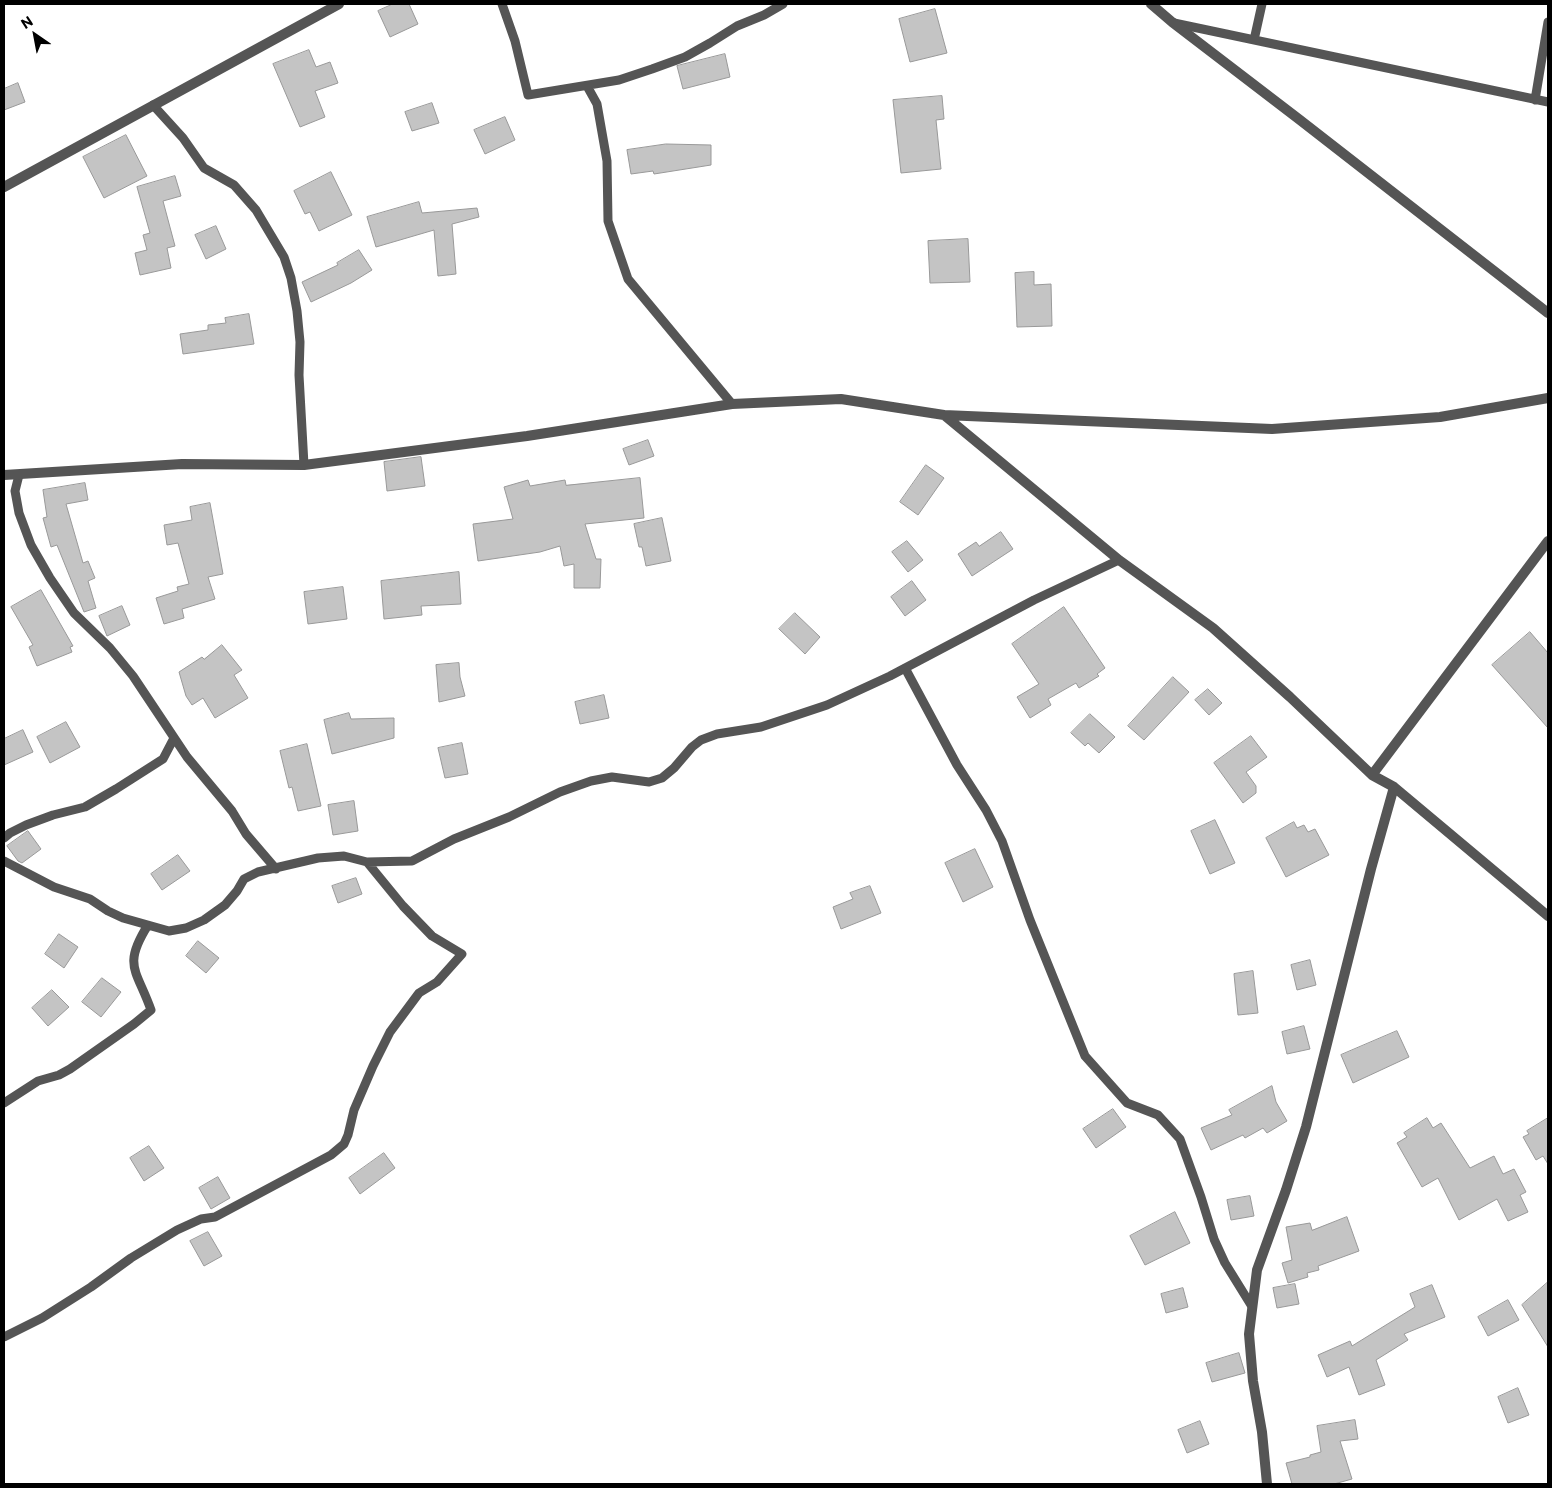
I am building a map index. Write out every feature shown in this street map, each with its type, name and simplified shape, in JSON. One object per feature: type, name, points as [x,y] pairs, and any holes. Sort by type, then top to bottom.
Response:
[{"type":"street","points":[[4,187],[339,4]]},
{"type":"street","points":[[1151,4],[1548,313]]},
{"type":"street","points":[[4,475],[182,464],[304,465],[527,436],[732,404],[840,399],[944,414],[1272,429],[1440,417],[1548,398]]},
{"type":"street","points":[[944,414],[1119,560],[1213,628],[1290,697],[1372,776],[1394,787],[1548,916]]},
{"type":"street","points":[[1372,776],[1548,541]]},
{"type":"street","points":[[1267,1484],[1262,1432],[1253,1381],[1249,1334],[1251,1305],[1257,1270],[1286,1190],[1306,1127],[1394,787]]},
{"type":"lane","points":[[502,4],[515,41],[528,95],[619,80],[685,56],[710,44],[737,26],[764,15],[783,4]]},
{"type":"lane","points":[[1254,40],[1262,4]]},
{"type":"lane","points":[[1172,22],[1548,102]]},
{"type":"lane","points":[[1535,100],[1548,22]]},
{"type":"lane","points":[[587,86],[597,104],[607,161],[608,221],[628,280],[732,404]]},
{"type":"lane","points":[[153,105],[183,138],[204,168],[234,184],[256,210],[284,257],[291,278],[298,318],[304,465]]},
{"type":"lane","points":[[19,475],[15,491],[19,513],[31,546],[50,578],[74,613],[110,648],[133,676],[187,757],[232,811],[246,834],[276,869]]},
{"type":"lane","points":[[4,861],[54,887],[90,899],[108,912],[169,930],[186,928],[204,920],[225,905],[244,879],[258,872],[344,856],[368,862],[412,860],[454,839],[509,817],[560,792],[591,781],[612,777],[649,782],[662,778],[701,740],[717,734],[761,727],[827,705],[890,676],[1034,600],[1119,560]]},
{"type":"lane","points":[[905,668],[957,766],[986,810],[1002,841],[1030,920],[1085,1056],[1127,1103],[1158,1115],[1180,1139],[1214,1239],[1225,1263],[1251,1305]]},
{"type":"lane","points":[[4,838],[26,825],[53,815],[85,807],[116,789],[163,760],[174,738]]},
{"type":"lane","points":[[4,1337],[42,1318],[91,1287],[130,1258],[177,1230],[201,1218],[215,1217],[240,1205],[331,1156],[344,1144],[354,1110],[390,1032],[419,993],[437,982],[462,954],[432,936],[403,906],[368,862]]},
{"type":"lane","points":[[4,1103],[38,1081],[59,1075],[70,1069],[151,1010],[137,979],[133,964],[134,951],[148,925]]},
{"type":"building","points":[[393,4],[409,4],[418,24],[390,37],[378,11]]},
{"type":"building","points":[[935,9],[947,53],[910,62],[899,19]]},
{"type":"building","points":[[309,50],[316,67],[330,62],[338,83],[315,91],[325,117],[300,127],[273,64]]},
{"type":"building","points":[[725,54],[730,77],[683,89],[677,66]]},
{"type":"building","points":[[18,83],[25,102],[4,110],[4,89]]},
{"type":"building","points":[[942,96],[944,119],[936,120],[941,169],[901,173],[893,100]]},
{"type":"building","points":[[432,103],[439,123],[412,131],[405,112]]},
{"type":"building","points":[[505,117],[515,140],[485,154],[474,130]]},
{"type":"building","points":[[126,135],[147,176],[104,198],[83,157]]},
{"type":"building","points":[[666,144],[711,145],[711,165],[654,174],[653,171],[631,174],[627,150]]},
{"type":"building","points":[[331,172],[352,215],[319,231],[310,212],[305,214],[294,191]]},
{"type":"building","points":[[175,176],[181,196],[163,201],[175,246],[167,248],[171,268],[140,275],[135,253],[147,250],[143,235],[150,233],[137,187]]},
{"type":"building","points":[[419,202],[422,213],[477,208],[479,217],[452,224],[456,274],[438,276],[434,230],[376,247],[367,217]]},
{"type":"building","points":[[216,226],[226,249],[206,259],[195,235]]},
{"type":"building","points":[[968,239],[970,282],[930,283],[928,241]]},
{"type":"building","points":[[359,250],[372,270],[351,283],[311,302],[302,282],[338,265],[337,263]]},
{"type":"building","points":[[1034,272],[1034,285],[1051,284],[1052,326],[1017,327],[1015,273]]},
{"type":"building","points":[[249,314],[254,344],[183,354],[180,334],[208,330],[208,325],[226,323],[225,318]]},
{"type":"building","points":[[648,440],[654,456],[629,465],[623,449]]},
{"type":"building","points":[[421,457],[425,486],[387,491],[384,462]]},
{"type":"building","points":[[926,465],[944,478],[918,515],[900,502]]},
{"type":"building","points":[[640,478],[644,518],[585,524],[596,559],[601,559],[600,588],[574,588],[574,564],[564,566],[560,546],[540,552],[478,561],[473,524],[513,519],[504,487],[528,480],[530,486],[565,480],[566,485]]},
{"type":"building","points":[[85,483],[88,500],[66,504],[83,563],[88,561],[95,578],[88,581],[96,608],[84,612],[57,545],[51,547],[43,518],[47,517],[43,490]]},
{"type":"building","points":[[210,503],[223,574],[208,577],[215,599],[182,609],[184,618],[164,624],[156,598],[178,591],[177,587],[189,584],[178,543],[167,545],[164,525],[192,520],[190,507]]},
{"type":"building","points":[[662,518],[671,561],[646,566],[642,547],[639,547],[634,524]]},
{"type":"building","points":[[1001,532],[1013,549],[972,576],[958,554],[976,542],[979,546]]},
{"type":"building","points":[[907,541],[923,560],[908,572],[892,552]]},
{"type":"building","points":[[459,572],[461,604],[421,606],[422,615],[384,619],[381,581]]},
{"type":"building","points":[[912,581],[926,600],[905,616],[891,597]]},
{"type":"building","points":[[343,587],[347,619],[308,624],[304,592]]},
{"type":"building","points":[[41,590],[73,646],[70,647],[72,652],[37,666],[29,647],[33,645],[11,607]]},
{"type":"building","points":[[122,606],[130,625],[107,636],[99,616]]},
{"type":"building","points":[[1064,607],[1105,668],[1097,674],[1099,676],[1079,688],[1076,683],[1048,699],[1051,705],[1030,718],[1017,697],[1039,684],[1012,644]]},
{"type":"building","points":[[795,613],[820,637],[805,654],[779,629]]},
{"type":"building","points":[[1530,632],[1548,653],[1548,728],[1492,665]]},
{"type":"building","points":[[222,645],[242,670],[234,675],[248,698],[215,718],[203,698],[192,705],[186,696],[179,672],[202,657],[204,659]]},
{"type":"building","points":[[459,663],[460,677],[465,696],[439,702],[436,665]]},
{"type":"building","points":[[1173,677],[1189,692],[1144,740],[1128,726]]},
{"type":"building","points":[[1208,689],[1222,703],[1209,715],[1195,700]]},
{"type":"building","points":[[604,695],[609,718],[580,724],[575,702]]},
{"type":"building","points":[[349,713],[351,719],[394,718],[394,738],[332,754],[324,720]]},
{"type":"building","points":[[1090,714],[1115,737],[1099,753],[1088,743],[1085,746],[1071,733]]},
{"type":"building","points":[[66,722],[80,747],[50,763],[37,737]]},
{"type":"building","points":[[23,730],[33,752],[4,765],[4,739]]},
{"type":"building","points":[[1251,736],[1267,757],[1246,772],[1256,786],[1256,793],[1243,803],[1214,763]]},
{"type":"building","points":[[462,743],[468,774],[445,778],[438,748]]},
{"type":"building","points":[[307,744],[321,806],[298,811],[292,787],[289,788],[280,751]]},
{"type":"building","points":[[354,801],[358,831],[333,835],[328,805]]},
{"type":"building","points":[[1215,820],[1235,863],[1210,874],[1191,831]]},
{"type":"building","points":[[1294,822],[1297,828],[1304,825],[1308,832],[1315,829],[1329,855],[1286,877],[1266,838]]},
{"type":"building","points":[[28,831],[41,849],[22,863],[18,861],[7,846]]},
{"type":"building","points":[[975,849],[993,887],[963,902],[945,863]]},
{"type":"building","points":[[178,855],[190,871],[162,890],[151,874]]},
{"type":"building","points":[[356,878],[362,894],[338,903],[332,886]]},
{"type":"building","points":[[870,886],[881,913],[841,929],[833,907],[853,899],[850,893]]},
{"type":"building","points":[[59,934],[78,947],[64,968],[45,954]]},
{"type":"building","points":[[198,941],[219,958],[206,973],[186,956]]},
{"type":"building","points":[[1310,960],[1316,985],[1297,990],[1291,965]]},
{"type":"building","points":[[1253,971],[1258,1013],[1238,1015],[1234,974]]},
{"type":"building","points":[[102,978],[121,992],[101,1017],[82,1002]]},
{"type":"building","points":[[52,990],[69,1007],[48,1026],[32,1008]]},
{"type":"building","points":[[1304,1026],[1310,1049],[1287,1054],[1282,1032]]},
{"type":"building","points":[[1397,1031],[1409,1057],[1353,1083],[1341,1055]]},
{"type":"building","points":[[1272,1086],[1276,1102],[1287,1121],[1267,1133],[1263,1128],[1245,1138],[1243,1135],[1211,1150],[1201,1128],[1232,1115],[1229,1110]]},
{"type":"building","points":[[1113,1109],[1126,1127],[1096,1148],[1083,1129]]},
{"type":"building","points":[[1427,1118],[1433,1128],[1441,1123],[1470,1168],[1494,1156],[1503,1174],[1514,1169],[1526,1192],[1520,1195],[1528,1212],[1508,1221],[1497,1199],[1459,1220],[1438,1178],[1422,1187],[1397,1143],[1407,1137],[1404,1133]]},
{"type":"building","points":[[1548,1118],[1548,1164],[1543,1156],[1536,1160],[1523,1137],[1529,1134],[1527,1131]]},
{"type":"building","points":[[149,1146],[164,1168],[144,1181],[130,1158]]},
{"type":"building","points":[[384,1153],[395,1168],[360,1194],[349,1178]]},
{"type":"building","points":[[218,1177],[230,1198],[211,1209],[199,1188]]},
{"type":"building","points":[[1250,1196],[1254,1216],[1231,1220],[1227,1200]]},
{"type":"building","points":[[1175,1212],[1190,1243],[1145,1265],[1130,1236]]},
{"type":"building","points":[[1347,1217],[1359,1251],[1318,1266],[1319,1270],[1307,1273],[1308,1277],[1288,1283],[1282,1263],[1292,1260],[1286,1227],[1310,1223],[1312,1230]]},
{"type":"building","points":[[208,1232],[222,1256],[204,1266],[190,1241]]},
{"type":"building","points":[[1548,1282],[1548,1347],[1522,1305]]},
{"type":"building","points":[[1295,1284],[1299,1304],[1277,1308],[1273,1288]]},
{"type":"building","points":[[1432,1285],[1445,1317],[1404,1334],[1408,1340],[1376,1360],[1385,1385],[1359,1395],[1349,1367],[1327,1377],[1318,1355],[1350,1341],[1352,1346],[1415,1307],[1410,1294]]},
{"type":"building","points":[[1183,1288],[1188,1307],[1166,1313],[1161,1294]]},
{"type":"building","points":[[1508,1300],[1519,1320],[1488,1336],[1478,1317]]},
{"type":"building","points":[[1239,1353],[1245,1373],[1212,1382],[1206,1363]]},
{"type":"building","points":[[1518,1388],[1529,1415],[1508,1423],[1498,1397]]},
{"type":"building","points":[[1355,1420],[1358,1439],[1340,1441],[1352,1479],[1334,1484],[1292,1484],[1286,1463],[1321,1452],[1317,1426]]},
{"type":"building","points":[[1200,1421],[1209,1444],[1187,1453],[1178,1430]]}]
